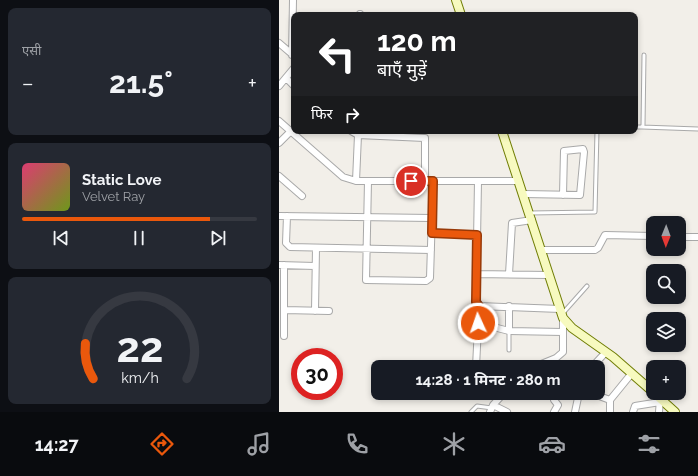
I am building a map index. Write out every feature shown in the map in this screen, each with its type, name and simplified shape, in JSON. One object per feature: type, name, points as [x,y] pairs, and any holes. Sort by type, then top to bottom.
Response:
[{"type":"street","points":[[293,0],[293,12]]},
{"type":"street","points":[[456,0],[460,12]]},
{"type":"street","points":[[279,43],[291,54]]},
{"type":"street","points":[[279,86],[291,72]]},
{"type":"street","points":[[286,78],[291,83]]},
{"type":"street","points":[[279,121],[290,132],[279,143]]},
{"type":"street","points":[[292,134],[343,177],[356,181],[519,181]]},
{"type":"street","points":[[356,181],[358,134]]},
{"type":"street","points":[[371,134],[425,138],[427,142],[425,181]]},
{"type":"street","points":[[503,134],[524,194],[562,314],[563,353],[551,360]]},
{"type":"street","points":[[524,194],[563,195],[581,195],[584,150],[564,151],[563,195]]},
{"type":"street","points":[[279,176],[302,196]]},
{"type":"street","points":[[368,181],[365,249],[366,280],[426,281],[430,278],[433,181]]},
{"type":"street","points":[[476,360],[479,306],[476,302],[478,181]]},
{"type":"street","points":[[279,216],[432,218]]},
{"type":"street","points":[[287,216],[287,246],[431,250]]},
{"type":"street","points":[[509,274],[512,223],[531,217]]},
{"type":"street","points":[[432,233],[477,235]]},
{"type":"street","points":[[541,250],[597,249],[605,235],[646,236]]},
{"type":"street","points":[[686,237],[698,238]]},
{"type":"street","points":[[315,311],[316,248]]},
{"type":"street","points":[[284,336],[282,265],[315,266]]},
{"type":"street","points":[[476,274],[549,275]]},
{"type":"street","points":[[479,306],[509,306],[562,314],[572,328],[606,352],[646,386]]},
{"type":"street","points":[[509,306],[509,331]]},
{"type":"street","points":[[284,310],[329,311]]},
{"type":"street","points":[[478,323],[509,331],[563,332]]},
{"type":"street","points":[[599,360],[606,352]]},
{"type":"street","points":[[610,412],[610,400],[632,373]]},
{"type":"street","points":[[605,398],[610,400]]},
{"type":"street","points":[[498,400],[492,408],[507,412]]},
{"type":"street","points":[[554,400],[558,405],[554,412]]},
{"type":"street","points":[[575,412],[578,400]]},
{"type":"street","points":[[633,412],[635,406],[660,400]]},
{"type":"street","points":[[659,412],[660,400]]},
{"type":"street","points":[[660,400],[675,412]]},
{"type":"lane","points":[[644,55],[641,127],[698,129]]},
{"type":"lane","points":[[531,217],[595,212],[597,134]]},
{"type":"lane","points":[[562,314],[587,286]]},
{"type":"lane","points":[[509,331],[509,350]]},
{"type":"lane","points":[[471,412],[477,406],[492,408]]},
{"type":"route","points":[[411,181],[433,181],[432,233],[477,235],[476,302],[479,306],[478,323]]}]
